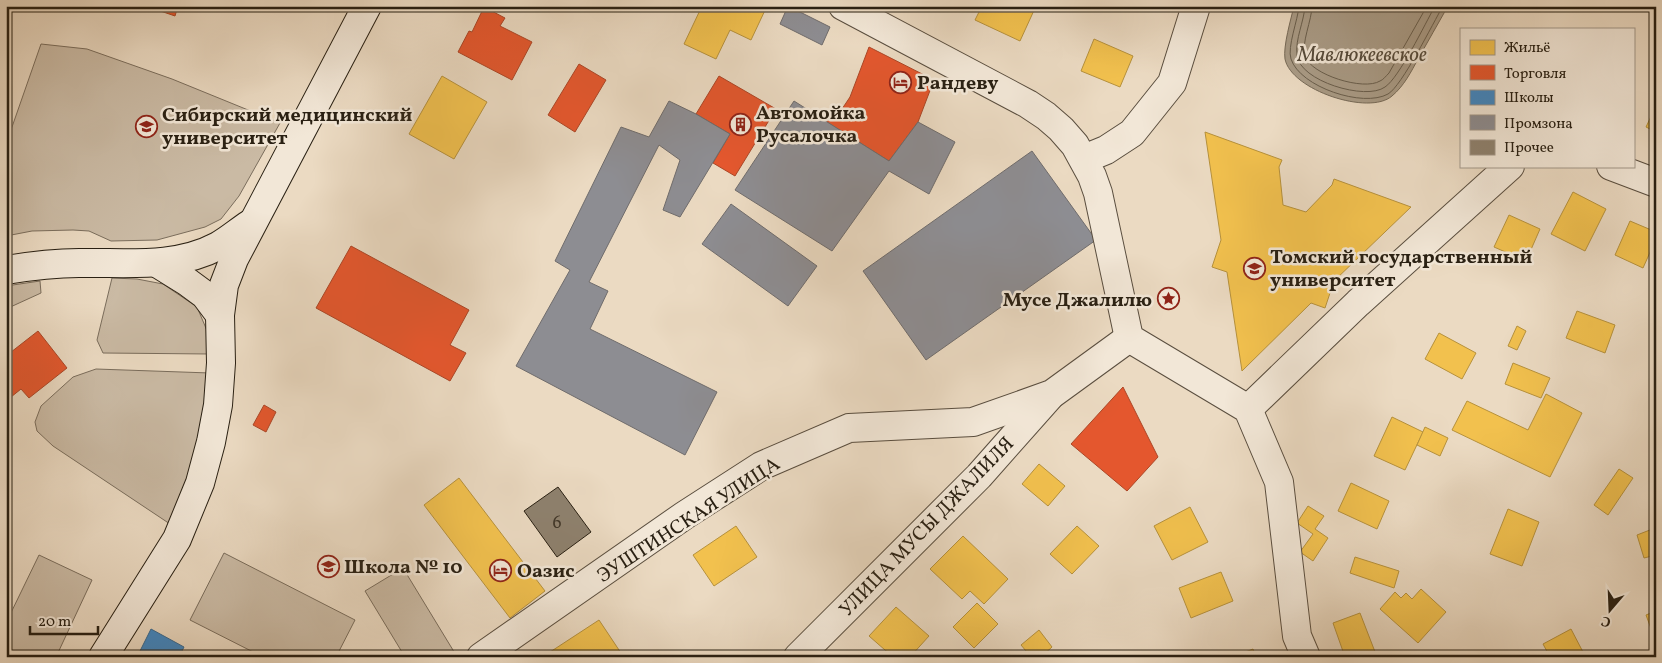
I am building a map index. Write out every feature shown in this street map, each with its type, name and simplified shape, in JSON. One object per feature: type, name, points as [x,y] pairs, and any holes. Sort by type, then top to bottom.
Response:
[{"type":"street","points":[[103,657],[177,539],[200,483],[218,405],[222,363],[220,315],[224,285],[234,258],[367,6]]},
{"type":"street","points":[[843,6],[1028,104],[1061,128],[1075,145],[1084,159],[1098,193],[1129,338],[1248,409],[1279,482],[1297,636],[1306,657]]},
{"type":"street","points":[[1084,159],[1106,150],[1132,133],[1172,83],[1196,6]]},
{"type":"street","points":[[1248,409],[1358,303],[1508,168]]},
{"type":"street","points":[[1616,168],[1656,183]]},
{"type":"street","points":[[6,270],[26,266],[77,263],[157,263],[192,255],[217,246],[251,223]]},
{"type":"street","points":[[157,263],[205,295],[220,315]]},
{"type":"street","name":"ЭУШТИНСКАЯ УЛИЦА","points":[[480,657],[685,516],[762,466],[849,428],[973,422],[1052,394],[1129,338]]},
{"type":"street","name":"УЛИЦА МУСЫ ДЖАЛИЛЯ","points":[[798,657],[979,476],[1052,394]]},
{"type":"shaded area","name":"Сибирский медицинский университет","points":[[41,44],[87,49],[172,79],[280,123],[239,196],[221,219],[205,227],[157,240],[111,241],[89,231],[73,230],[32,231],[6,236],[6,136],[12,127]]},
{"type":"shaded area","points":[[112,278],[137,279],[163,284],[197,307],[208,333],[210,354],[103,353],[97,340]]},
{"type":"shaded area","points":[[40,281],[41,293],[6,309],[6,286]]},
{"type":"shaded area","points":[[96,369],[210,373],[197,450],[170,524],[53,446],[37,431],[35,422],[41,406],[73,377]]},
{"type":"shaded area","points":[[224,553],[355,620],[336,657],[263,657],[190,620]]},
{"type":"shaded area","points":[[39,555],[92,580],[56,657],[14,657],[6,653],[6,623]]},
{"type":"shaded area","points":[[403,568],[456,655],[453,657],[405,657],[365,591]]},
{"type":"water","name":"Мавлюкеевское","points":[[1294,6],[1448,6],[1410,74],[1400,88],[1392,96],[1381,101],[1366,103],[1332,97],[1315,90],[1301,81],[1290,70],[1285,59],[1285,47]]},
{"type":"building: Жильё","points":[[702,6],[767,6],[751,40],[730,30],[716,59],[684,44]]},
{"type":"building: Жильё","points":[[982,6],[1036,6],[1020,41],[975,20]]},
{"type":"building: Жильё","points":[[1094,39],[1133,56],[1120,87],[1081,71]]},
{"type":"building: Жильё","points":[[442,76],[487,102],[454,159],[409,134]]},
{"type":"building: Жильё","points":[[1656,106],[1656,132],[1646,127]]},
{"type":"building: Жильё","points":[[1205,132],[1282,160],[1279,167],[1283,205],[1306,212],[1332,185],[1334,179],[1411,207],[1334,281],[1325,308],[1311,303],[1242,371],[1227,272],[1212,267],[1221,240]]},
{"type":"building: Жильё","points":[[1573,192],[1606,209],[1585,251],[1551,234]]},
{"type":"building: Жильё","points":[[1509,215],[1540,229],[1526,261],[1494,247]]},
{"type":"building: Жильё","points":[[1630,221],[1656,232],[1656,239],[1643,268],[1615,255]]},
{"type":"building: Жильё","points":[[1577,311],[1615,325],[1605,353],[1566,338]]},
{"type":"building: Жильё","points":[[1517,326],[1526,331],[1517,350],[1508,346]]},
{"type":"building: Жильё","points":[[1439,333],[1476,353],[1462,379],[1425,359]]},
{"type":"building: Жильё","points":[[1513,363],[1550,378],[1541,398],[1505,384]]},
{"type":"building: Жильё","points":[[1546,394],[1582,413],[1550,477],[1452,430],[1467,401],[1528,430]]},
{"type":"building: Жильё","points":[[1392,417],[1423,432],[1405,470],[1374,456]]},
{"type":"building: Жильё","points":[[1425,427],[1448,438],[1440,456],[1417,445]]},
{"type":"building: Жильё","points":[[1039,464],[1065,486],[1048,506],[1022,484]]},
{"type":"building: Жильё","points":[[1619,469],[1633,478],[1608,515],[1594,505]]},
{"type":"building: Жильё","points":[[459,478],[545,591],[510,618],[424,505]]},
{"type":"building: Жильё","points":[[1351,483],[1389,501],[1377,529],[1338,511]]},
{"type":"building: Жильё","points":[[1308,506],[1324,516],[1315,529],[1328,538],[1313,561],[1300,552],[1313,534],[1297,523]]},
{"type":"building: Жильё","points":[[1190,507],[1208,542],[1172,560],[1154,526]]},
{"type":"building: Жильё","points":[[1508,509],[1539,522],[1522,566],[1490,554]]},
{"type":"building: Жильё","points":[[736,526],[757,557],[714,586],[693,555]]},
{"type":"building: Жильё","points":[[1077,526],[1099,546],[1072,574],[1050,554]]},
{"type":"building: Жильё","points":[[1655,528],[1656,555],[1644,558],[1637,535]]},
{"type":"building: Жильё","points":[[963,536],[1008,579],[984,604],[970,591],[962,599],[930,569]]},
{"type":"building: Жильё","points":[[1355,557],[1399,571],[1394,588],[1350,573]]},
{"type":"building: Жильё","points":[[1221,572],[1233,601],[1191,618],[1179,588]]},
{"type":"building: Жильё","points":[[1421,589],[1446,612],[1418,643],[1380,609],[1395,592],[1401,598],[1406,593],[1412,599]]},
{"type":"building: Жильё","points":[[977,603],[998,624],[974,648],[953,627]]},
{"type":"building: Жильё","points":[[896,607],[929,636],[910,657],[893,657],[869,636]]},
{"type":"building: Жильё","points":[[1656,611],[1656,642],[1646,615]]},
{"type":"building: Жильё","points":[[1360,613],[1377,657],[1345,657],[1333,623]]},
{"type":"building: Жильё","points":[[599,620],[621,653],[616,657],[548,657],[547,654]]},
{"type":"building: Жильё","points":[[1571,629],[1583,652],[1574,657],[1567,657],[1565,654],[1559,657],[1550,657],[1543,644]]},
{"type":"building: Жильё","points":[[1039,630],[1052,647],[1041,657],[1031,657],[1021,645]]},
{"type":"building: Жильё","points":[[1253,649],[1256,657],[1233,657]]},
{"type":"building: Торговля","points":[[146,6],[178,6],[175,16]]},
{"type":"building: Торговля","points":[[484,7],[505,18],[500,26],[532,42],[512,80],[458,52],[469,31],[472,32]]},
{"type":"building: Торговля","points":[[869,47],[934,80],[918,122],[889,161],[825,121],[832,108],[840,112],[850,97]]},
{"type":"building: Торговля","points":[[579,64],[606,80],[575,132],[548,115]]},
{"type":"building: Торговля","name":"Автомойка Русалочка","points":[[719,76],[776,109],[735,176],[713,163],[730,134],[696,114]]},
{"type":"building: Торговля","points":[[351,246],[469,310],[450,345],[466,353],[450,381],[316,308]]},
{"type":"building: Торговля","points":[[38,331],[67,368],[29,398],[21,389],[6,401],[6,356]]},
{"type":"building: Торговля","points":[[1123,387],[1158,457],[1127,491],[1071,444]]},
{"type":"building: Торговля","points":[[264,405],[276,412],[266,432],[253,425]]},
{"type":"building: Школы","points":[[151,629],[184,647],[182,651],[194,657],[137,657]]},
{"type":"building: Промзона","points":[[788,6],[830,27],[822,45],[780,24]]},
{"type":"building: Промзона","points":[[669,101],[730,134],[680,217],[663,210],[680,160],[659,145],[589,282],[608,291],[590,329],[717,392],[685,455],[516,366],[570,270],[555,261],[621,127],[649,137]]},
{"type":"building: Промзона","points":[[794,101],[889,161],[918,122],[955,142],[929,194],[889,171],[832,251],[735,190]]},
{"type":"building: Промзона","points":[[1032,151],[1096,240],[926,360],[863,271]]},
{"type":"building: Промзона","points":[[731,204],[817,266],[788,306],[702,244]]},
{"type":"building: Прочее","points":[[558,487],[591,532],[557,557],[524,511]]},
{"type":"place","name":"Рандеву","points":[[901,82]]},
{"type":"place","name":"Автомойка Русалочка","points":[[740,124]]},
{"type":"place","name":"Сибирский медицинский университет","points":[[146,126]]},
{"type":"place","name":"Томский государственный университет","points":[[1254,268]]},
{"type":"place","name":"Мусе Джалилю","points":[[1168,299]]},
{"type":"place","name":"Школа № 10","points":[[328,566]]},
{"type":"place","name":"Оазис","points":[[501,570]]}]
